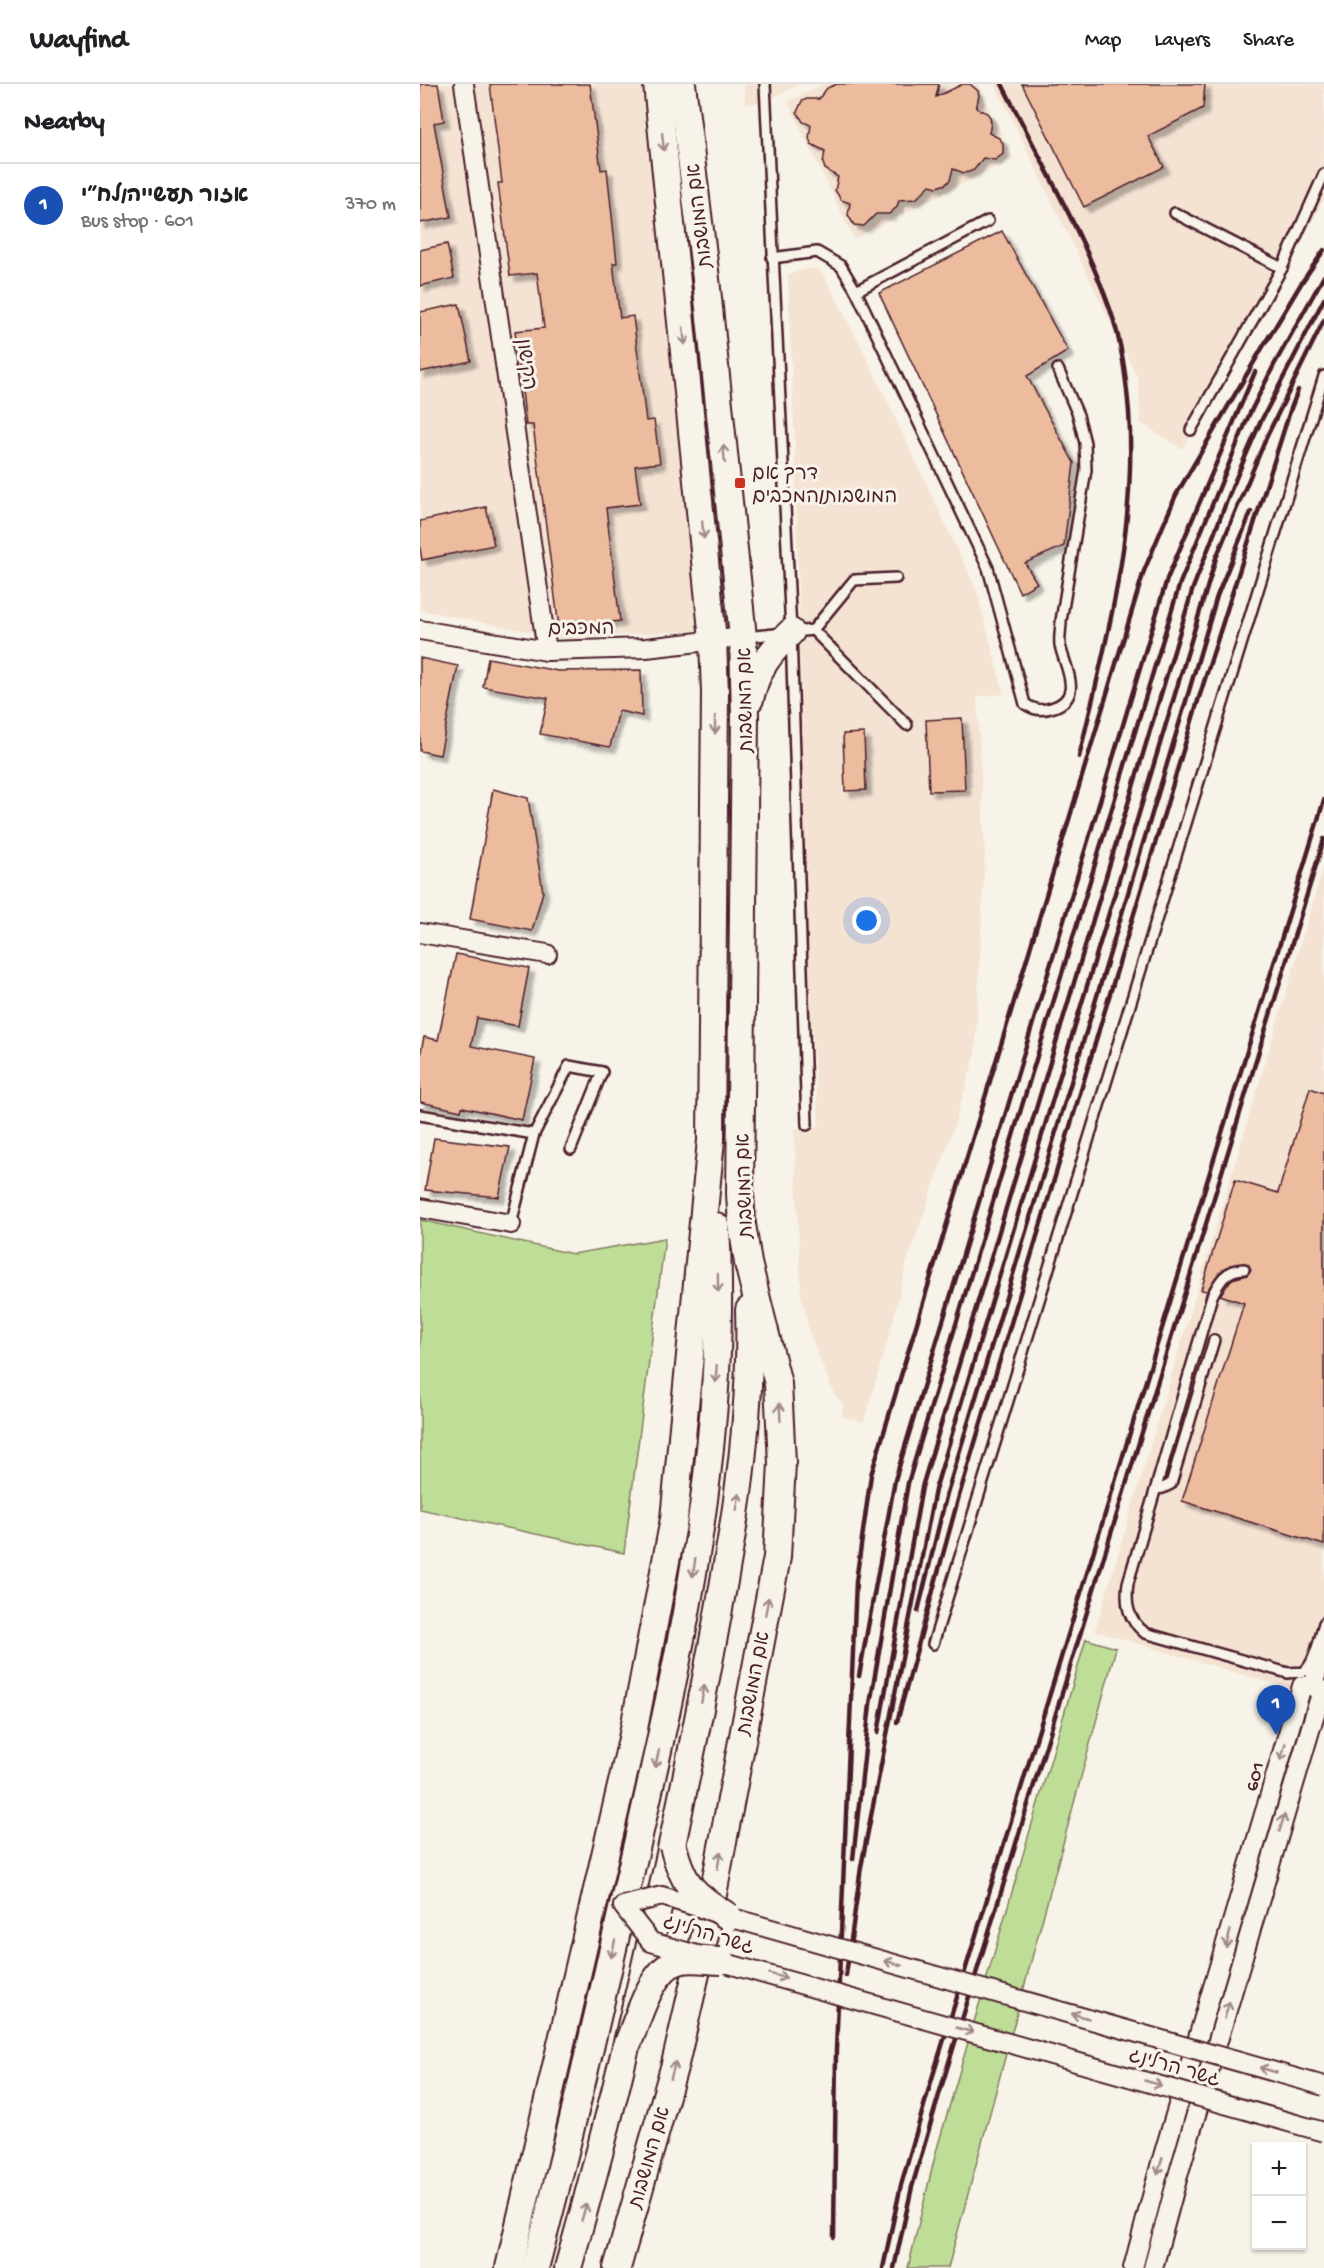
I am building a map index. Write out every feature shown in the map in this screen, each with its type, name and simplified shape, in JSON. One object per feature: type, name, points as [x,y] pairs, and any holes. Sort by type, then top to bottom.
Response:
[{"type":"main road","name":"אם המושבות","points":[[509,2268],[633,1739],[674,1519],[711,1140],[715,693],[713,640],[657,84]]},
{"type":"main road","name":"אם המושבות","points":[[616,2268],[675,2064],[706,1931],[777,1557],[782,1463],[778,1384],[748,1263],[742,1224],[740,1194],[745,717],[743,637],[706,279],[682,84]]},
{"type":"main road","points":[[745,717],[761,667],[770,653],[802,631]]},
{"type":"main road","points":[[535,2268],[551,2210],[672,1693],[692,1581],[710,1451],[717,1363],[718,1249],[711,1140]]},
{"type":"main road","points":[[568,2268],[605,2136],[662,1896],[724,1585],[740,1493],[751,1360],[748,1263]]},
{"type":"main road","points":[[673,1846],[683,1878],[704,1901],[729,1917]]},
{"type":"main road","points":[[628,2043],[655,1980],[665,1968],[677,1961],[722,1961]]},
{"type":"street","name":"הקישון","points":[[464,84],[547,651]]},
{"type":"street","name":"המכבים","points":[[420,630],[547,651],[646,648],[743,637]]},
{"type":"street","points":[[420,933],[547,954]]},
{"type":"street","points":[[420,1208],[511,1224]]},
{"type":"street","points":[[1153,2268],[1179,2172],[1322,1690],[1313,1686],[1324,1649]]},
{"type":"street","name":"601","points":[[1133,2268],[1163,2155],[1302,1686],[1313,1686]]},
{"type":"street","name":"גשר הרלינג","points":[[1324,2086],[662,1896],[623,1906],[651,1942],[1324,2132]]},
{"type":"lane","points":[[765,84],[772,258],[802,631],[807,1125]]},
{"type":"lane","points":[[1191,430],[1282,268],[1324,174]]},
{"type":"lane","points":[[1175,213],[1282,268]]},
{"type":"lane","points":[[856,291],[988,221]]},
{"type":"lane","points":[[772,258],[817,252],[841,266],[856,291],[988,568],[1025,704],[1033,710],[1057,707],[1068,697],[1071,685],[1060,644],[1061,621],[1086,470],[1085,443],[1078,415],[1058,369]]},
{"type":"lane","points":[[933,1644],[1324,376]]},
{"type":"lane","points":[[743,637],[802,631],[854,580],[896,578]]},
{"type":"lane","points":[[802,631],[907,725]]},
{"type":"lane","points":[[511,1224],[534,1134],[569,1066],[602,1072],[571,1149]]},
{"type":"lane","points":[[420,1115],[534,1134]]},
{"type":"lane","points":[[1244,1269],[1231,1270],[1212,1296],[1128,1583],[1127,1611],[1132,1621],[1145,1634],[1276,1671],[1302,1672],[1313,1659],[1324,1623]]},
{"type":"lane","points":[[1156,1489],[1171,1484],[1214,1340]]},
{"type":"shaded area","points":[[420,84],[646,84],[703,630],[566,639],[420,610]]},
{"type":"shaded area","points":[[744,84],[799,84],[762,103],[745,104]]},
{"type":"shaded area","points":[[823,84],[977,84],[1013,158],[854,239],[788,102]]},
{"type":"shaded area","points":[[995,84],[1324,84],[1324,198],[1270,306],[1182,449],[1141,423],[1138,379]]},
{"type":"shaded area","points":[[817,268],[823,274],[863,350],[976,589],[1004,694],[977,697],[985,854],[975,1056],[952,1132],[906,1265],[893,1321],[864,1422],[842,1416],[843,1403],[834,1394],[810,1334],[801,1292],[794,1129],[819,1126],[807,963],[795,449],[788,275]]},
{"type":"shaded area","points":[[1324,866],[1324,1664],[1302,1692],[1095,1631]]},
{"type":"green space","points":[[420,1220],[573,1254],[665,1238],[624,1553],[420,1509]]},
{"type":"green space","points":[[1086,1639],[1116,1648],[948,2268],[908,2268],[936,2152]]},
{"type":"building","points":[[420,84],[438,84],[444,121],[434,123],[451,217],[420,223]]},
{"type":"building","points":[[490,84],[590,84],[601,170],[607,169],[617,263],[613,263],[620,318],[633,316],[646,421],[654,420],[660,463],[635,466],[640,504],[606,508],[620,621],[559,628],[533,425],[526,425],[515,331],[544,328],[537,273],[510,276],[498,183],[502,183]]},
{"type":"building","points":[[837,84],[939,84],[936,97],[963,84],[970,84],[978,91],[976,108],[990,117],[989,133],[1003,143],[1003,154],[995,160],[983,158],[974,170],[969,172],[964,173],[953,169],[950,180],[946,184],[937,187],[930,185],[916,199],[899,200],[897,207],[889,214],[876,214],[864,226],[854,225],[848,215],[850,203],[841,200],[835,190],[838,177],[825,169],[823,163],[825,151],[811,144],[809,138],[811,125],[803,122],[797,112],[802,101],[819,99],[827,88]]},
{"type":"building","points":[[1022,84],[1205,84],[1203,108],[1148,136],[1164,167],[1084,207]]},
{"type":"building","points":[[1002,231],[1068,351],[1027,376],[1074,463],[1064,546],[1025,563],[1037,583],[1020,593],[879,293]]},
{"type":"building","points":[[447,244],[454,278],[420,286],[420,250]]},
{"type":"building","points":[[459,304],[471,361],[420,372],[420,312]]},
{"type":"building","points":[[486,507],[494,545],[422,560],[420,521]]},
{"type":"building","points":[[420,658],[458,666],[440,755],[420,751]]},
{"type":"building","points":[[488,658],[558,671],[641,670],[642,716],[619,711],[610,747],[540,734],[548,698],[483,687]]},
{"type":"building","points":[[962,718],[965,790],[929,791],[926,720]]},
{"type":"building","points":[[864,733],[866,790],[845,791],[843,734]]},
{"type":"building","points":[[493,789],[528,798],[543,892],[532,931],[470,919]]},
{"type":"building","points":[[456,954],[529,968],[518,1026],[477,1018],[471,1046],[535,1059],[522,1120],[462,1107],[461,1111],[420,1102],[420,1056],[424,1037],[438,1040]]},
{"type":"building","points":[[1310,1088],[1324,1093],[1324,1545],[1182,1501],[1244,1303],[1220,1295],[1232,1279],[1247,1275],[1251,1269],[1246,1263],[1230,1265],[1219,1273],[1207,1291],[1201,1290],[1235,1180],[1278,1193]]},
{"type":"building","points":[[434,1138],[510,1147],[499,1197],[425,1190]]},
{"type":"railway","points":[[1002,84],[1087,251],[1099,280],[1118,335],[1129,412],[1130,457],[1124,544],[1109,629],[1079,757]]},
{"type":"railway","points":[[1268,339],[1324,250]]},
{"type":"railway","points":[[853,1859],[870,1704],[908,1483],[1180,583],[1249,415],[1324,276]]},
{"type":"railway","points":[[878,1733],[922,1487],[1193,588],[1260,423],[1324,299]]},
{"type":"railway","points":[[846,1975],[861,1867],[935,1490],[1216,558],[1267,436],[1324,320]]},
{"type":"railway","points":[[834,2237],[836,2050],[856,1581],[871,1475],[1144,571],[1176,495],[1271,333]]},
{"type":"railway","points":[[859,1676],[895,1480],[1167,579],[1255,372]]},
{"type":"railway","points":[[897,1722],[959,1496],[1197,704],[1298,390]]},
{"type":"railway","points":[[918,1611],[947,1493],[1217,596],[1251,512]]},
{"type":"railway","points":[[883,2268],[901,2185],[930,2085],[1324,800]]},
{"type":"railway","points":[[894,2268],[912,2187],[941,2088],[1324,839]]},
{"type":"place","name":"דרך אם המושבות/המכבים","points":[[740,483]]},
{"type":"place","name":"אזור תעשייה/לח״י","points":[[1276,1735]]}]
